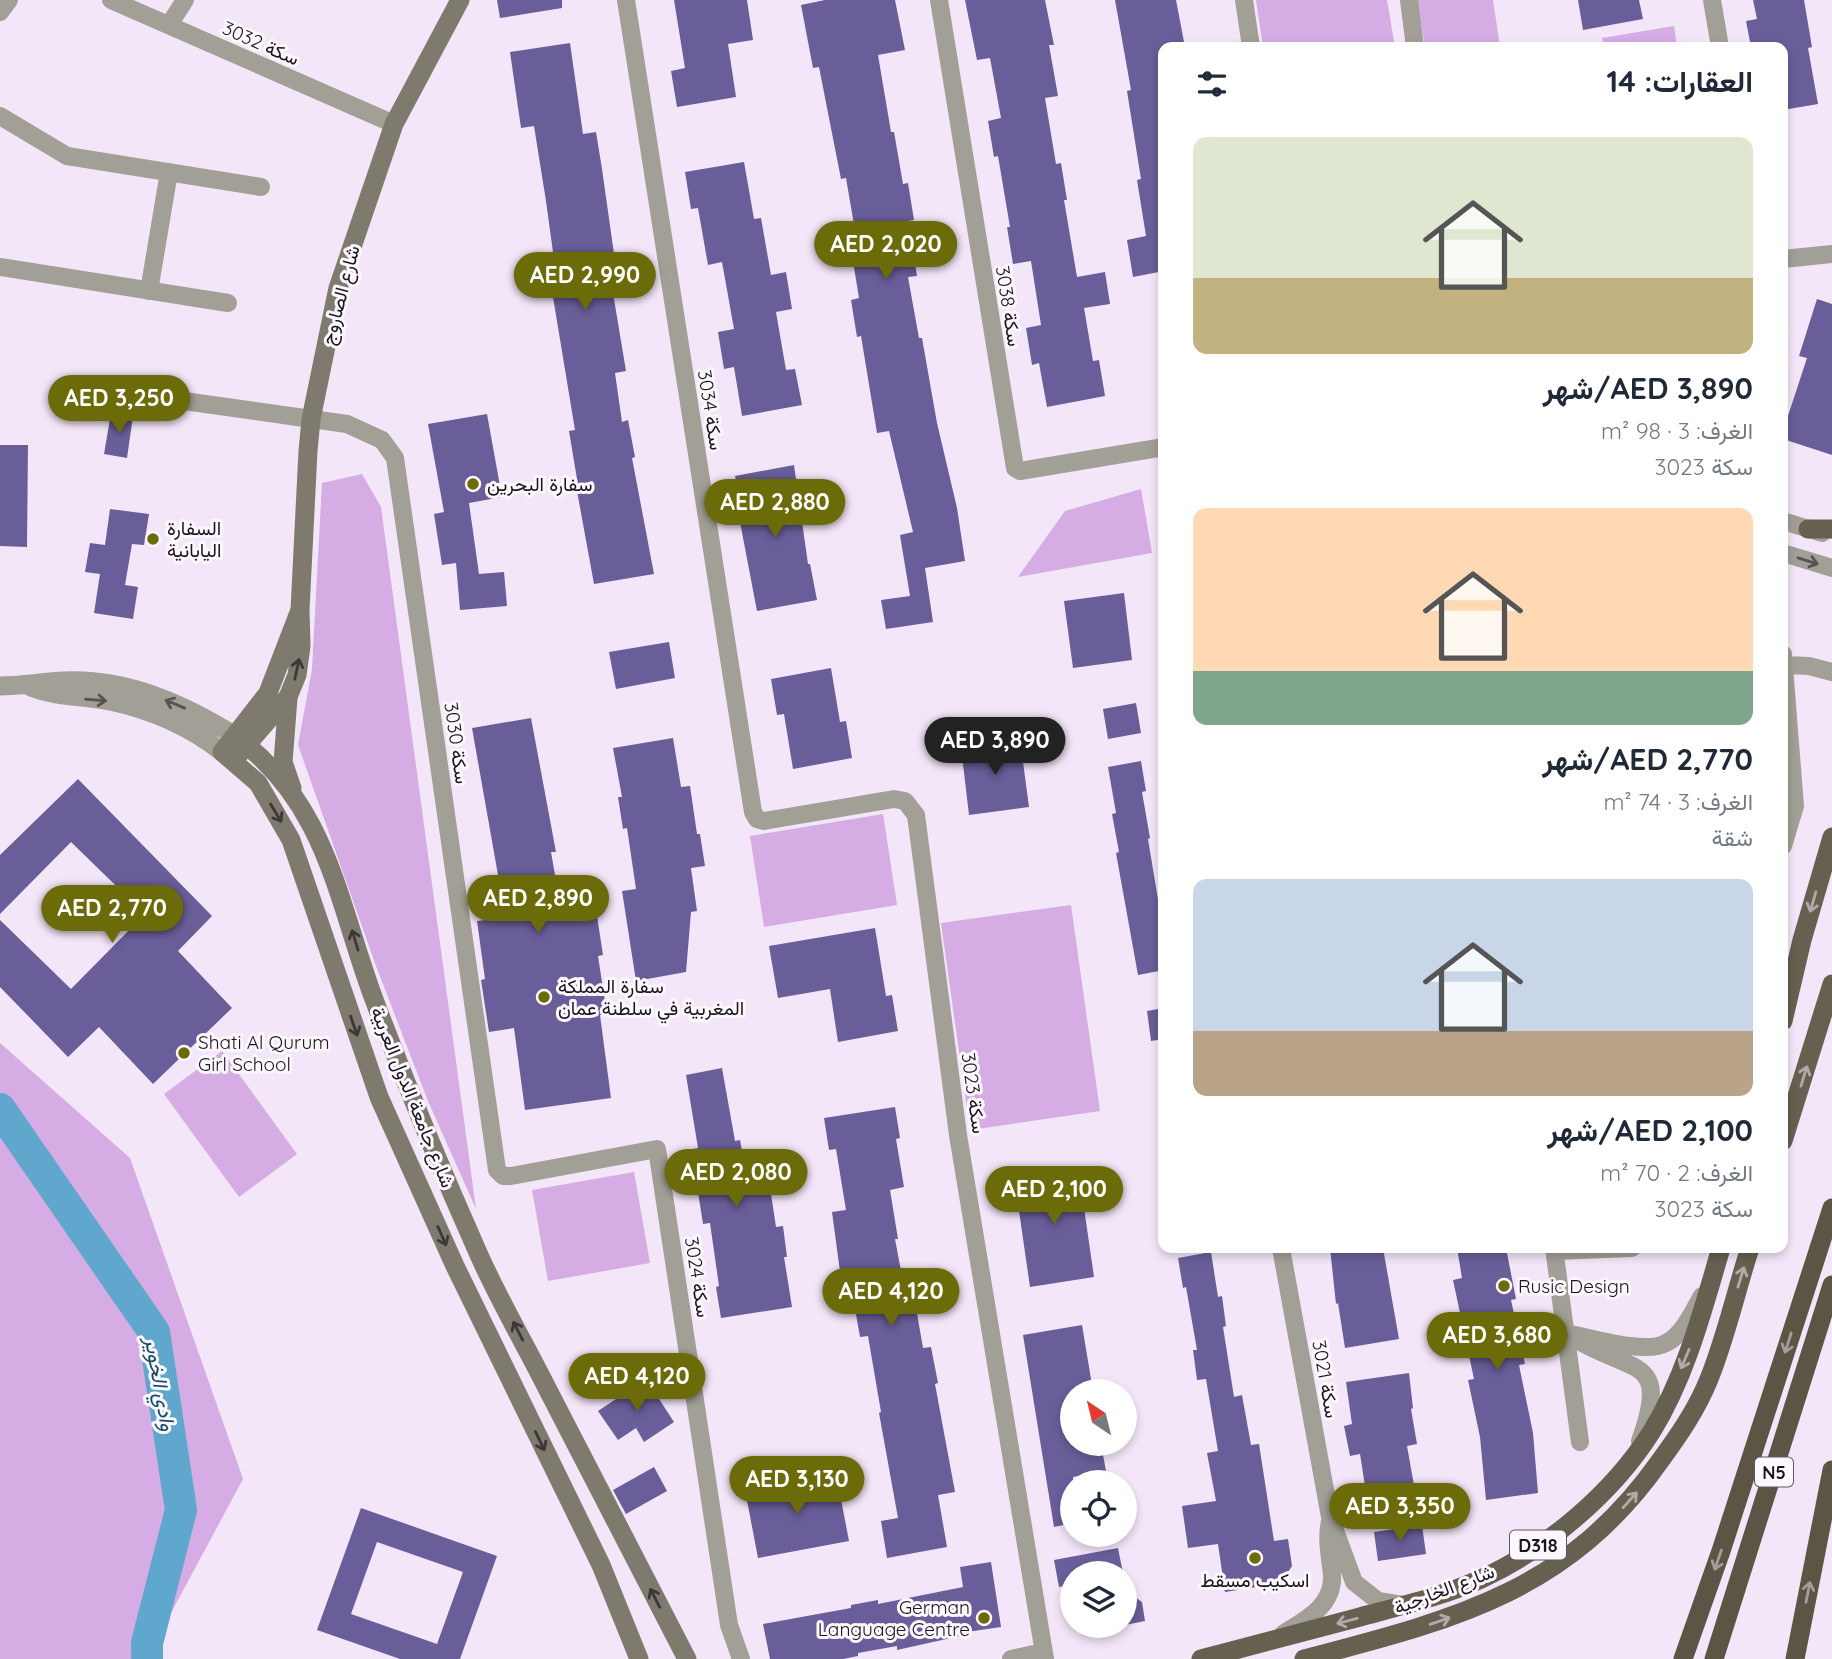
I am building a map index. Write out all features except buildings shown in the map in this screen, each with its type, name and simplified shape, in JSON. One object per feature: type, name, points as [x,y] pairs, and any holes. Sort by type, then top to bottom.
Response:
[{"type":"highway","points":[[1683,1659],[1721,1551],[1832,1208]]},
{"type":"highway","name":"N5","points":[[1714,1659],[1832,1285]]},
{"type":"highway","points":[[1795,1659],[1832,1470]]},
{"type":"main road","name":"شارع الصاروج","points":[[228,756],[241,740],[288,697],[297,675],[301,646],[300,610],[311,419],[338,288],[394,124],[460,0]]},
{"type":"main road","points":[[1808,529],[1832,529]]},
{"type":"main road","name":"شارع الصاروج","points":[[241,740],[268,693],[300,610]]},
{"type":"main road","points":[[288,697],[283,762],[297,803]]},
{"type":"main road","name":"شارع جامعة الدول العربية","points":[[241,740],[297,803],[321,842],[339,888],[373,997],[407,1087],[480,1258],[687,1659]]},
{"type":"main road","name":"شارع جامعة الدول العربية","points":[[228,756],[258,783],[291,840],[379,1097],[455,1266],[601,1565],[639,1659]]},
{"type":"main road","points":[[1788,1000],[1832,836]]},
{"type":"main road","points":[[1788,1125],[1832,984]]},
{"type":"main road","name":"شارع الخارجية","points":[[1200,1659],[1404,1606],[1481,1579],[1525,1553],[1575,1518],[1607,1487],[1653,1429],[1689,1350],[1719,1253]]},
{"type":"main road","name":"شارع الخارجية","points":[[1304,1659],[1365,1651],[1502,1597],[1579,1549],[1608,1523],[1644,1484],[1692,1415],[1709,1379],[1748,1253]]},
{"type":"street","points":[[0,12],[9,0]]},
{"type":"street","name":"سكة 3032","points":[[111,0],[394,124]]},
{"type":"street","points":[[169,25],[185,0]]},
{"type":"street","name":"سكة 3034","points":[[626,0],[753,812],[757,818],[764,821],[888,800]]},
{"type":"street","name":"سكة 3038","points":[[939,0],[1015,468],[1020,471],[1158,448]]},
{"type":"street","points":[[1244,0],[1250,42]]},
{"type":"street","points":[[1409,0],[1414,42]]},
{"type":"street","points":[[1712,0],[1719,42]]},
{"type":"street","points":[[0,116],[67,156],[261,187]]},
{"type":"street","points":[[149,291],[169,172]]},
{"type":"street","points":[[1788,258],[1832,254]]},
{"type":"street","points":[[0,267],[228,303]]},
{"type":"street","name":"سكة 3030","points":[[106,390],[347,424],[382,440],[395,458],[497,1170],[503,1176],[511,1176],[657,1149]]},
{"type":"street","points":[[1788,523],[1832,536]]},
{"type":"street","points":[[1788,555],[1832,568]]},
{"type":"street","points":[[1788,660],[1832,672]]},
{"type":"street","name":"شارع جامعة الدول العربية","points":[[0,686],[30,686],[66,681],[115,684],[175,703],[241,740]]},
{"type":"street","name":"شارع جامعة الدول العربية","points":[[30,686],[50,695],[108,701],[166,717],[202,736],[228,756]]},
{"type":"street","points":[[1788,712],[1795,806],[1788,829]]},
{"type":"street","name":"سكة 3023","points":[[888,800],[905,801],[916,815],[958,1135],[1044,1655]]},
{"type":"street","name":"سكة 3024","points":[[657,1149],[729,1625],[741,1659]]},
{"type":"street","name":"سكة 3021","points":[[1282,1253],[1330,1517],[1354,1582],[1378,1601],[1404,1606]]},
{"type":"street","points":[[1555,1253],[1580,1442]]},
{"type":"street","points":[[1565,1332],[1636,1347],[1667,1343],[1690,1317],[1713,1274]]},
{"type":"street","points":[[1565,1332],[1600,1353],[1637,1367],[1646,1374],[1652,1395],[1647,1422],[1635,1455]]},
{"type":"street","name":"سكة 3021","points":[[1270,1641],[1312,1616],[1330,1592],[1332,1578],[1327,1539],[1330,1517]]},
{"type":"street","points":[[1011,1659],[1044,1655]]},
{"type":"shaded area","points":[[1256,0],[1387,0],[1394,42],[1262,42]]},
{"type":"shaded area","points":[[1417,0],[1493,0],[1499,42],[1424,42]]},
{"type":"shaded area","points":[[1674,26],[1676,42],[1603,42],[1602,38]]},
{"type":"shaded area","points":[[362,474],[381,507],[476,1209],[428,1101],[376,966],[298,745],[312,669],[322,483]]},
{"type":"shaded area","points":[[1141,489],[1152,553],[1018,577],[1065,511]]},
{"type":"shaded area","points":[[883,814],[897,905],[764,927],[750,836]]},
{"type":"shaded area","points":[[1071,905],[1100,1111],[970,1130],[941,923]]},
{"type":"shaded area","points":[[0,1043],[130,1158],[243,1479],[158,1637],[163,1659],[0,1659]]},
{"type":"shaded area","points":[[222,1051],[297,1154],[239,1197],[164,1094]]},
{"type":"shaded area","points":[[634,1172],[650,1263],[548,1281],[532,1190]]},
{"type":"waterway","name":"وادي الخوير","points":[[0,1109],[154,1332],[181,1510],[147,1643],[147,1659]]},
{"type":"place","name":"سفارة البحرين","points":[[473,484]]},
{"type":"place","name":"السفارة اليابانية","points":[[153,539]]},
{"type":"place","name":"سفارة المملكة المغربية في سلطنة عمان","points":[[544,997]]},
{"type":"place","name":"Shati Al Qurum Girl School","points":[[184,1053]]},
{"type":"place","name":"Rusic Design","points":[[1504,1286]]},
{"type":"place","name":"اسكيب مسقط","points":[[1255,1558]]},
{"type":"place","name":"German Language Centre","points":[[984,1618]]}]
